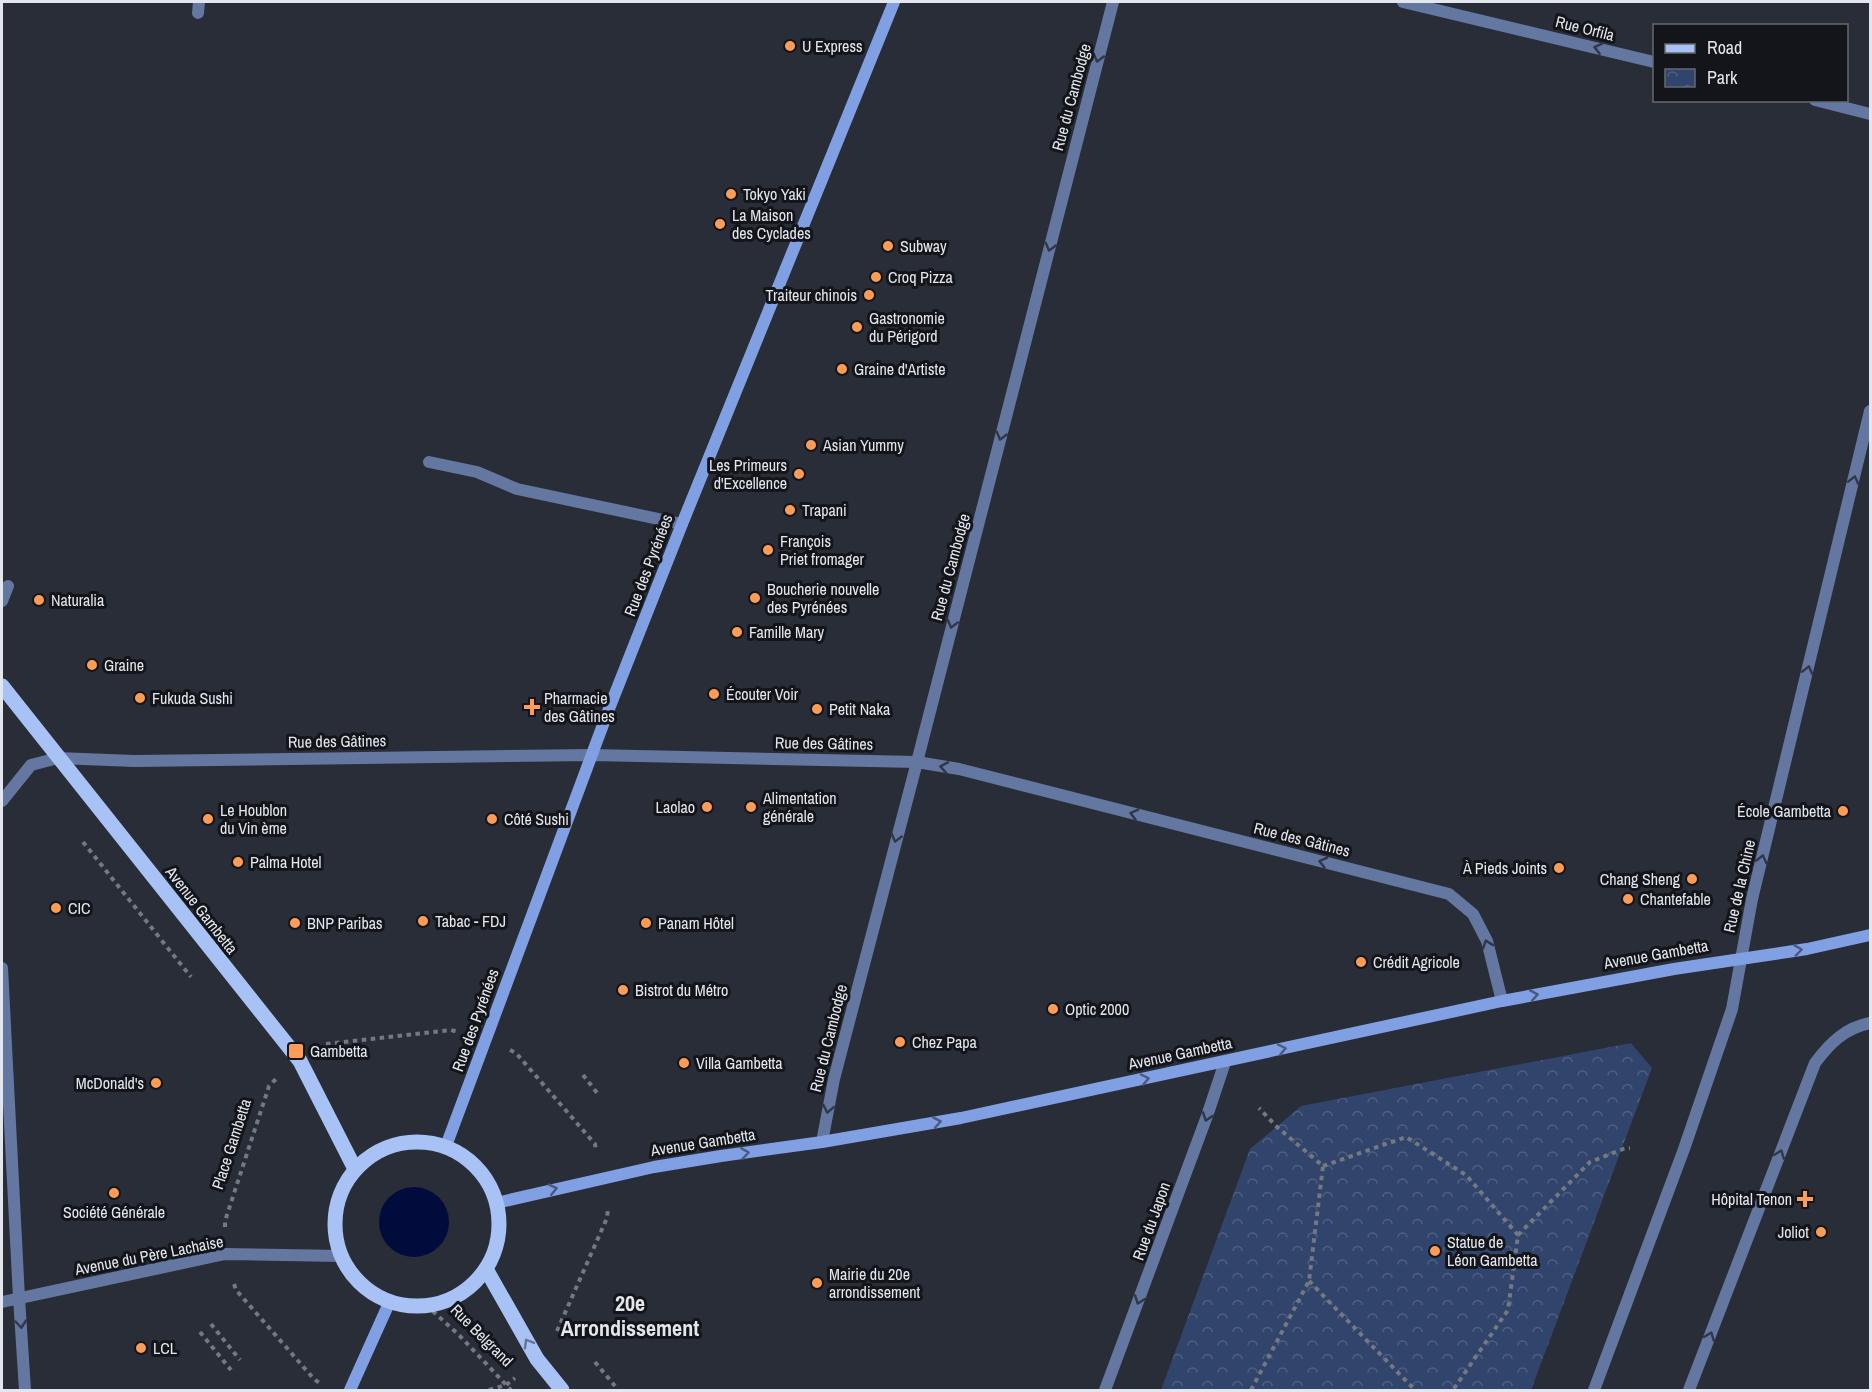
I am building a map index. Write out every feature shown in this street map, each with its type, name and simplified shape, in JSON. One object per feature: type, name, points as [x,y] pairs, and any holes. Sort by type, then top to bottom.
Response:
[{"type":"main road","name":"Rue des Pyrénées","points":[[446,1146],[592,755],[682,524],[894,2]]},
{"type":"main road","name":"Avenue Gambetta","points":[[2,686],[300,1061],[355,1168]]},
{"type":"main road","name":"Avenue Gambetta","points":[[496,1203],[654,1167],[961,1118],[1502,1001],[1740,957],[1807,949],[1870,935]]},
{"type":"main road","points":[[423,1141],[446,1146],[469,1160],[486,1179],[496,1203],[499,1226],[496,1248],[486,1269],[471,1286],[457,1296],[426,1305],[408,1305],[390,1301],[369,1291],[352,1275],[340,1256],[335,1233],[335,1210],[342,1188],[355,1168],[375,1152],[398,1143],[423,1141]]},
{"type":"main road","name":"Rue Belgrand","points":[[486,1269],[537,1359],[562,1390]]},
{"type":"main road","points":[[350,1390],[390,1301]]},
{"type":"street","name":"Rue du Cambodge","points":[[822,1142],[834,1079],[1113,2]]},
{"type":"street","name":"Rue Orfila","points":[[1403,2],[1653,62]]},
{"type":"street","points":[[1823,102],[1870,114]]},
{"type":"street","name":"Rue de la Chine","points":[[1594,1390],[1684,1149],[1731,1010],[1752,899],[1870,411]]},
{"type":"street","points":[[429,462],[477,472],[517,489],[682,524]]},
{"type":"street","points":[[2,601],[8,586]]},
{"type":"street","name":"Rue des Gâtines","points":[[2,801],[31,765],[58,758],[134,761],[592,755],[917,762],[959,769],[1449,894],[1473,915],[1488,941],[1502,1001]]},
{"type":"street","points":[[2,968],[25,1390]]},
{"type":"street","points":[[1689,1390],[1815,1063],[1829,1044],[1859,1026],[1870,1023]]},
{"type":"street","name":"Rue du Japon","points":[[1105,1390],[1225,1062]]},
{"type":"street","name":"Avenue du Père Lachaise","points":[[2,1302],[225,1254],[340,1256]]},
{"type":"path","points":[[322,1045],[451,1030]]},
{"type":"path","points":[[516,1053],[595,1144]]},
{"type":"path","points":[[583,1074],[598,1094]]},
{"type":"path","name":"Place Gambetta","points":[[225,1221],[269,1086],[274,1081]]},
{"type":"path","points":[[1259,1108],[1277,1127],[1323,1166]]},
{"type":"path","points":[[1323,1166],[1406,1137],[1466,1175],[1518,1235]]},
{"type":"path","points":[[1452,1390],[1508,1310],[1518,1235],[1590,1162],[1630,1148]]},
{"type":"path","points":[[1251,1390],[1310,1281],[1323,1166]]},
{"type":"path","points":[[555,1335],[609,1211]]},
{"type":"path","points":[[1310,1281],[1414,1390]]},
{"type":"path","points":[[236,1290],[314,1379]]},
{"type":"path","name":"Rue Belgrand","points":[[426,1305],[459,1335],[511,1390]]},
{"type":"path","points":[[211,1324],[240,1360]]},
{"type":"path","points":[[200,1332],[231,1370]]},
{"type":"path","points":[[595,1362],[615,1386]]},
{"type":"green space","points":[[1631,1043],[1652,1068],[1531,1390],[1161,1390],[1250,1149],[1301,1106]]},
{"type":"shaded area","points":[[421,1187],[434,1193],[443,1202],[447,1208],[449,1222],[447,1236],[439,1247],[428,1255],[407,1257],[389,1247],[381,1236],[379,1215],[389,1197],[400,1189]]},
{"type":"place","name":"U Express","points":[[790,46]]},
{"type":"place","name":"Tokyo Yaki","points":[[731,194]]},
{"type":"place","name":"La Maison des Cyclades","points":[[720,224]]},
{"type":"place","name":"Subway","points":[[888,246]]},
{"type":"place","name":"Croq Pizza","points":[[876,277]]},
{"type":"place","name":"Traiteur chinois","points":[[869,295]]},
{"type":"place","name":"Gastronomie du Périgord","points":[[857,327]]},
{"type":"place","name":"Graine d'Artiste","points":[[842,369]]},
{"type":"place","name":"Asian Yummy","points":[[811,445]]},
{"type":"place","name":"Les Primeurs d'Excellence","points":[[799,474]]},
{"type":"place","name":"Trapani","points":[[790,510]]},
{"type":"place","name":"François Priet fromager","points":[[768,550]]},
{"type":"place","name":"Boucherie nouvelle des Pyrénées","points":[[755,598]]},
{"type":"place","name":"Naturalia","points":[[39,600]]},
{"type":"place","name":"Famille Mary","points":[[737,632]]},
{"type":"place","name":"Graine","points":[[92,665]]},
{"type":"place","name":"Écouter Voir","points":[[714,694]]},
{"type":"place","name":"Fukuda Sushi","points":[[140,698]]},
{"type":"place","name":"Pharmacie des Gâtines","points":[[532,707]]},
{"type":"place","name":"Petit Naka","points":[[817,709]]},
{"type":"place","name":"Laolao","points":[[707,807]]},
{"type":"place","name":"Alimentation générale","points":[[751,807]]},
{"type":"place","name":"École Gambetta","points":[[1843,811]]},
{"type":"place","name":"Le Houblon du Vin ème","points":[[208,819]]},
{"type":"place","name":"Côté Sushi","points":[[492,819]]},
{"type":"place","name":"Palma Hotel","points":[[238,862]]},
{"type":"place","name":"À Pieds Joints","points":[[1559,868]]},
{"type":"place","name":"Chang Sheng","points":[[1692,879]]},
{"type":"place","name":"Chantefable","points":[[1628,899]]},
{"type":"place","name":"CIC","points":[[56,908]]},
{"type":"place","name":"Tabac - FDJ","points":[[423,921]]},
{"type":"place","name":"BNP Paribas","points":[[295,923]]},
{"type":"place","name":"Panam Hôtel","points":[[646,923]]},
{"type":"place","name":"Crédit Agricole","points":[[1361,962]]},
{"type":"place","name":"Bistrot du Métro","points":[[623,990]]},
{"type":"place","name":"Optic 2000","points":[[1053,1009]]},
{"type":"place","name":"Chez Papa","points":[[900,1042]]},
{"type":"place","name":"Gambetta","points":[[296,1051]]},
{"type":"place","name":"Villa Gambetta","points":[[684,1063]]},
{"type":"place","name":"McDonald's","points":[[156,1083]]},
{"type":"place","name":"Société Générale","points":[[114,1193]]},
{"type":"place","name":"Hôpital Tenon","points":[[1805,1199]]},
{"type":"place","name":"Joliot","points":[[1821,1232]]},
{"type":"place","name":"Statue de Léon Gambetta","points":[[1435,1251]]},
{"type":"place","name":"Mairie du 20e arrondissement","points":[[817,1283]]},
{"type":"place","name":"LCL","points":[[141,1348]]},
{"type":"district","name":"20e Arrondissement","points":[[630,1316]]}]
